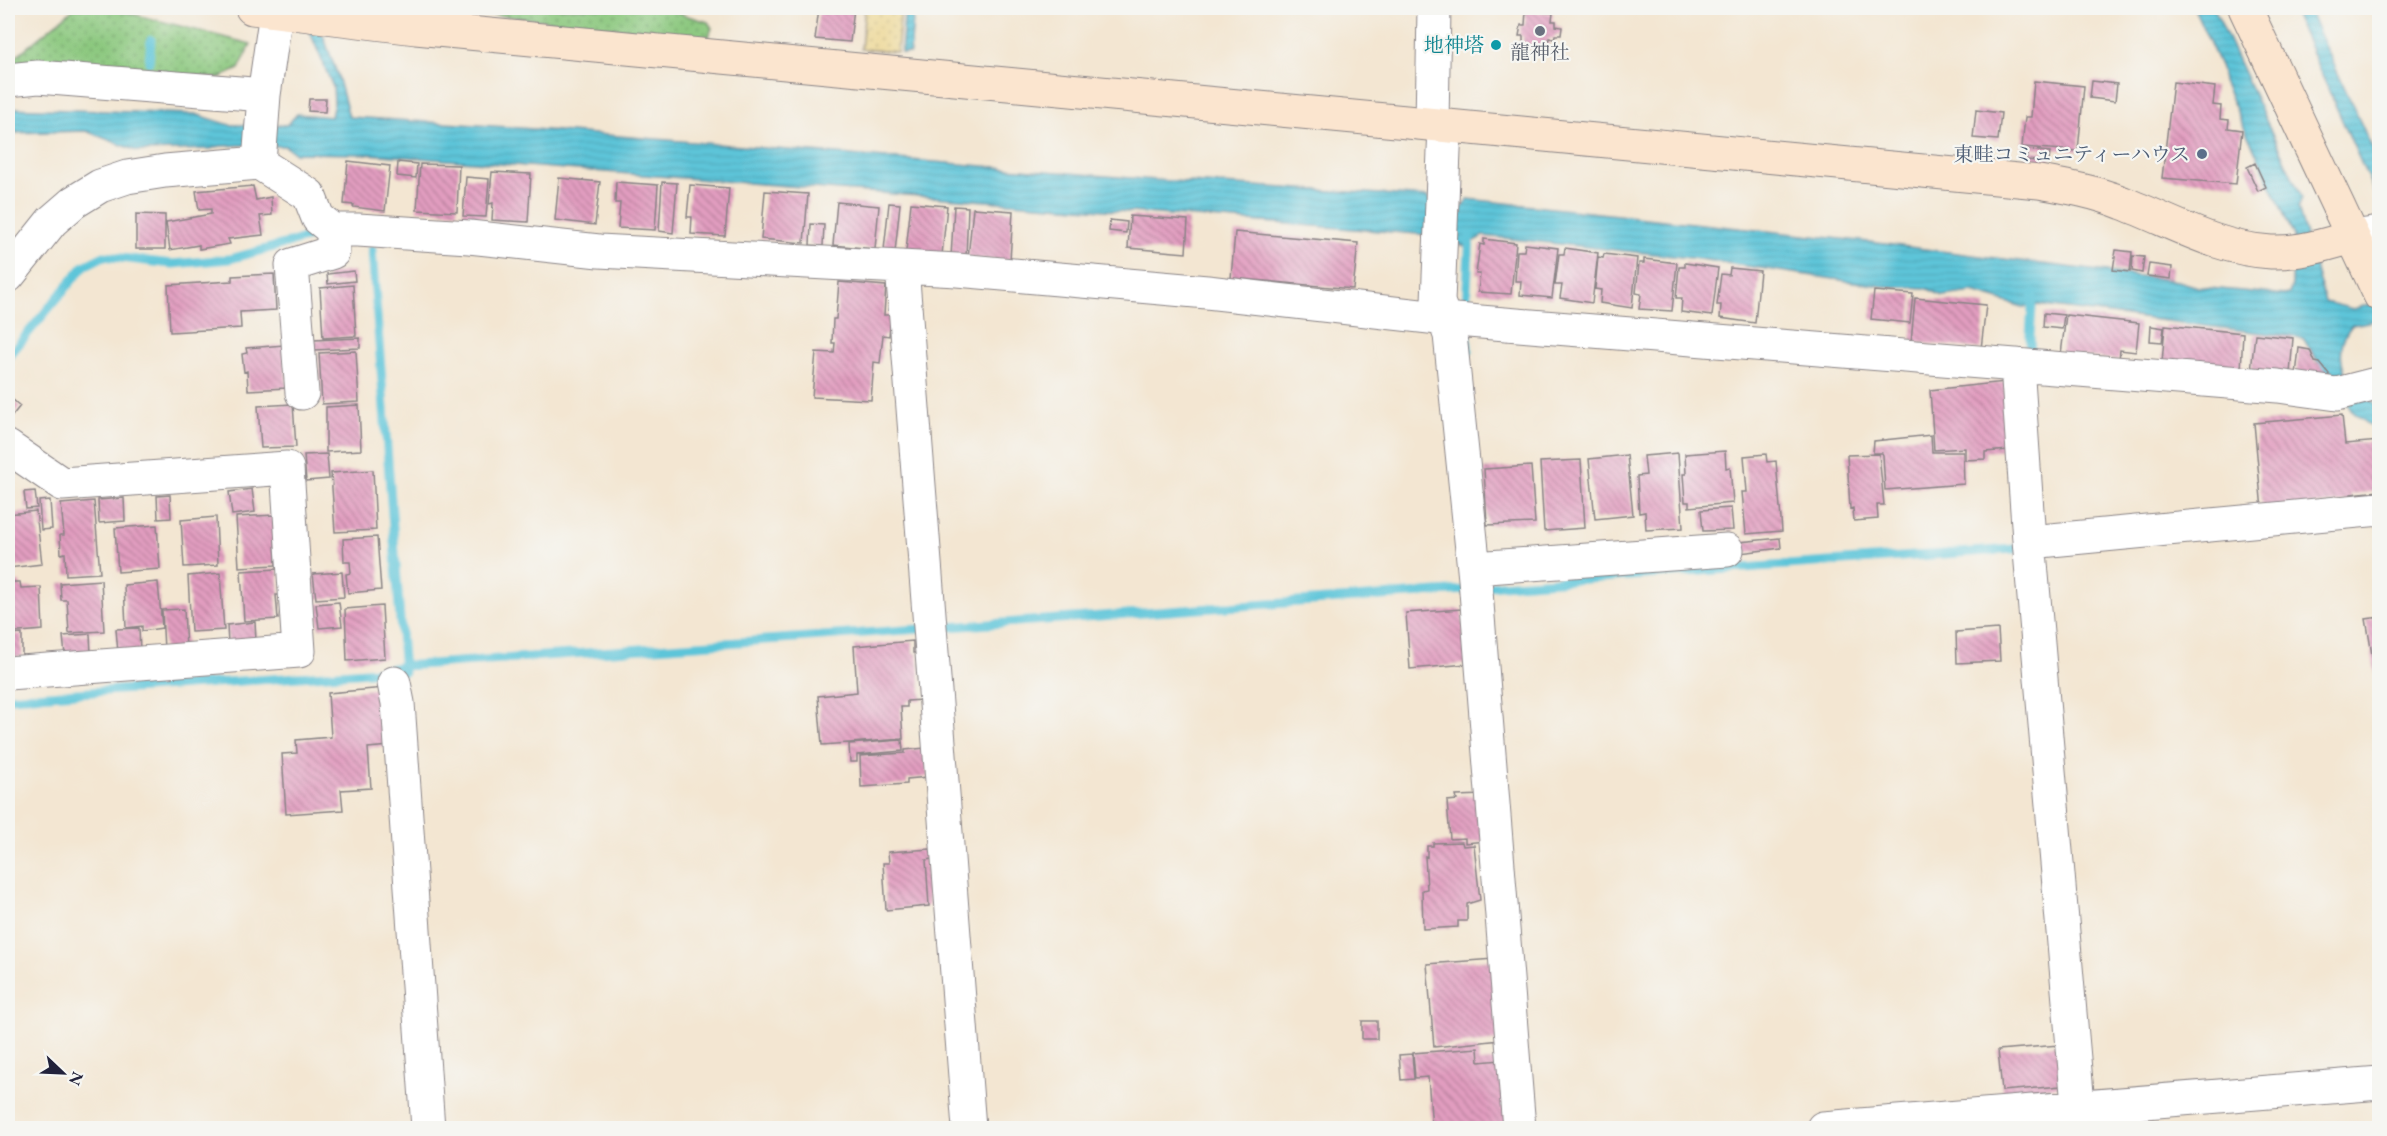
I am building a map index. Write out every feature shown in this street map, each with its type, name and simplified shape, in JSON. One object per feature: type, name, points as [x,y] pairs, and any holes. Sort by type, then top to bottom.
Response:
[{"type":"street","points":[[1434,8],[1443,217],[1438,302],[1459,320]]},
{"type":"street","points":[[2245,8],[2366,235],[2379,295]]},
{"type":"street","points":[[2361,388],[2277,386],[1459,320],[1207,292],[902,267],[599,251],[469,237],[333,230],[318,218],[309,195],[261,131],[264,10],[427,29],[2039,182],[2084,190],[2114,200],[2189,233],[2239,248],[2272,252],[2296,250],[2366,235]]},
{"type":"street","points":[[8,80],[38,76],[261,131]]},
{"type":"street","points":[[8,276],[52,221],[74,202],[99,186],[127,177],[155,172],[261,131]]},
{"type":"street","points":[[302,393],[292,265],[333,252],[333,230]]},
{"type":"street","points":[[902,267],[969,1128]]},
{"type":"street","points":[[1459,320],[1450,335],[1480,576],[1519,1128]]},
{"type":"street","points":[[2028,366],[2039,541],[2085,1113]]},
{"type":"street","points":[[8,447],[63,484],[287,468],[299,651],[8,673]]},
{"type":"street","points":[[2039,541],[2379,509]]},
{"type":"street","points":[[1480,576],[1727,550]]},
{"type":"street","points":[[394,683],[398,703],[429,1128]]},
{"type":"street","points":[[1823,1128],[2085,1113],[2379,1083]]},
{"type":"green space","points":[[75,8],[109,8],[251,44],[239,69],[219,78],[8,63]]},
{"type":"green space","points":[[428,8],[676,8],[675,10],[684,15],[708,22],[712,28],[708,38]]},
{"type":"sand","points":[[865,8],[901,8],[897,52],[861,49]]},
{"type":"water","points":[[300,8],[313,8],[338,76],[349,117],[508,127],[1155,180],[1428,197],[1435,210],[1459,211],[1468,199],[1869,242],[2178,281],[2198,287],[2289,294],[2292,285],[2294,236],[2223,81],[2221,68],[2194,8],[2214,8],[2302,198],[2298,208],[2325,302],[2353,309],[2379,302],[2379,320],[2352,325],[2342,343],[2341,352],[2344,370],[2356,397],[2370,400],[2379,408],[2379,433],[2351,410],[2329,371],[2322,368],[2303,338],[2037,305],[2023,307],[1973,292],[1943,296],[1926,288],[1882,286],[1692,258],[1483,236],[1465,246],[1457,244],[1456,238],[1419,234],[368,154],[295,153],[285,146],[244,145],[220,146],[211,149],[137,151],[86,131],[8,133],[8,108],[195,114],[230,125],[287,125],[297,114],[331,117],[334,103],[333,87]]},
{"type":"water","points":[[905,8],[914,8],[910,53],[901,53]]},
{"type":"water","points":[[2292,8],[2308,8],[2379,163],[2379,203]]},
{"type":"building","points":[[819,8],[854,8],[850,42],[815,39]]},
{"type":"building","name":"龍神社","points":[[1526,11],[1553,13],[1552,21],[1556,21],[1556,26],[1562,27],[1561,35],[1555,35],[1554,39],[1549,38],[1548,47],[1523,44],[1523,36],[1519,36],[1521,25],[1525,25]]},
{"type":"building","points":[[2034,81],[2084,86],[2078,151],[2022,147],[2025,117],[2031,117]]},
{"type":"building","points":[[2092,81],[2117,84],[2115,101],[2090,98]]},
{"type":"building","name":"東畦コミュニティーハウス","points":[[2173,82],[2215,87],[2213,105],[2221,106],[2220,119],[2229,120],[2228,128],[2242,130],[2236,184],[2162,178]]},
{"type":"building","points":[[309,99],[326,99],[325,112],[308,111]]},
{"type":"building","points":[[1976,110],[2001,113],[1998,140],[1973,138]]},
{"type":"building","points":[[2028,150],[2050,152],[2049,162],[2026,160]]},
{"type":"building","points":[[348,161],[390,166],[385,211],[344,204]]},
{"type":"building","points":[[398,162],[417,164],[416,178],[397,176]]},
{"type":"building","points":[[2255,163],[2266,187],[2258,191],[2247,167]]},
{"type":"building","points":[[420,164],[459,165],[457,212],[417,210]]},
{"type":"building","points":[[492,172],[531,174],[528,222],[492,220],[493,203],[489,204]]},
{"type":"building","points":[[466,177],[489,179],[486,217],[463,216]]},
{"type":"building","points":[[559,178],[600,182],[595,225],[555,220]]},
{"type":"building","points":[[616,182],[658,185],[655,230],[618,228],[620,203],[615,203]]},
{"type":"building","points":[[662,182],[677,183],[673,233],[659,231]]},
{"type":"building","points":[[690,185],[729,188],[725,236],[691,234],[692,217],[687,217]]},
{"type":"building","points":[[253,186],[256,200],[271,197],[272,215],[260,216],[263,235],[228,239],[230,244],[199,249],[199,245],[170,250],[166,222],[211,214],[211,209],[199,210],[196,191]]},
{"type":"building","points":[[765,191],[808,194],[804,243],[761,239]]},
{"type":"building","points":[[837,202],[879,206],[875,249],[833,245]]},
{"type":"building","points":[[889,203],[900,204],[895,252],[884,250]]},
{"type":"building","points":[[911,203],[947,206],[942,255],[906,251]]},
{"type":"building","points":[[954,206],[968,207],[966,258],[951,257]]},
{"type":"building","points":[[973,208],[1013,211],[1010,261],[968,258]]},
{"type":"building","points":[[136,214],[165,215],[165,249],[136,249]]},
{"type":"building","points":[[1130,216],[1188,220],[1186,253],[1128,248]]},
{"type":"building","points":[[1110,220],[1127,222],[1126,233],[1109,231]]},
{"type":"building","points":[[811,224],[824,225],[823,246],[810,245]]},
{"type":"building","points":[[1235,232],[1358,243],[1353,289],[1231,278]]},
{"type":"building","points":[[1484,239],[1516,243],[1511,294],[1478,292],[1480,274],[1476,274],[1480,244],[1484,245]]},
{"type":"building","points":[[1525,244],[1558,248],[1552,298],[1520,295],[1521,281],[1515,281],[1517,251],[1524,251]]},
{"type":"building","points":[[1565,248],[1598,253],[1592,303],[1560,298],[1562,285],[1555,285],[1559,254],[1564,254]]},
{"type":"building","points":[[2116,250],[2132,252],[2130,272],[2113,270]]},
{"type":"building","points":[[1604,254],[1637,258],[1632,308],[1600,303],[1601,290],[1595,289],[1598,257],[1603,258]]},
{"type":"building","points":[[2133,256],[2144,257],[2142,273],[2132,271]]},
{"type":"building","points":[[1644,259],[1677,263],[1672,311],[1639,309],[1641,294],[1636,293],[1639,263],[1644,263]]},
{"type":"building","points":[[1685,263],[1718,268],[1712,316],[1681,312],[1682,298],[1676,298],[1679,267],[1685,267]]},
{"type":"building","points":[[2149,264],[2172,267],[2171,279],[2147,276]]},
{"type":"building","points":[[1730,268],[1760,271],[1755,323],[1720,318],[1721,305],[1717,305],[1721,274],[1729,275]]},
{"type":"building","points":[[354,271],[355,281],[328,284],[327,274]]},
{"type":"building","points":[[274,274],[276,310],[240,312],[241,328],[170,332],[168,285],[232,281],[232,276]]},
{"type":"building","points":[[839,282],[886,286],[884,315],[891,315],[889,336],[883,335],[880,363],[874,362],[871,400],[812,397],[816,352],[834,353],[833,319],[836,319]]},
{"type":"building","points":[[353,285],[356,336],[323,338],[320,288]]},
{"type":"building","points":[[1874,291],[1913,294],[1910,323],[1871,319]]},
{"type":"building","points":[[1915,298],[1986,305],[1981,349],[1911,342]]},
{"type":"building","points":[[2044,313],[2064,315],[2062,329],[2043,327]]},
{"type":"building","points":[[2066,315],[2139,323],[2136,352],[2120,350],[2119,360],[2061,354]]},
{"type":"building","points":[[2165,325],[2243,333],[2241,370],[2162,363]]},
{"type":"building","points":[[2151,326],[2164,328],[2162,342],[2150,341]]},
{"type":"building","points":[[2255,334],[2293,338],[2290,374],[2251,371]]},
{"type":"building","points":[[360,338],[360,348],[314,350],[313,340]]},
{"type":"building","points":[[284,345],[287,388],[248,390],[247,371],[244,372],[242,354],[247,353],[246,348]]},
{"type":"building","points":[[2299,348],[2310,350],[2315,362],[2320,363],[2329,374],[2328,379],[2296,375]]},
{"type":"building","points":[[356,351],[359,402],[322,404],[319,353]]},
{"type":"building","points":[[2005,382],[2009,450],[1985,452],[1985,459],[1965,460],[1965,448],[1934,450],[1930,390]]},
{"type":"building","points":[[12,399],[20,406],[8,421],[8,404]]},
{"type":"building","points":[[293,404],[296,447],[261,448],[258,406]]},
{"type":"building","points":[[359,405],[361,450],[326,452],[326,407]]},
{"type":"building","points":[[2342,415],[2345,444],[2380,441],[2380,491],[2351,494],[2351,501],[2262,510],[2254,423]]},
{"type":"building","points":[[1931,435],[1932,452],[1963,452],[1964,484],[1885,490],[1883,455],[1873,453],[1874,441]]},
{"type":"building","points":[[1725,451],[1726,468],[1730,467],[1733,503],[1689,507],[1689,502],[1685,502],[1683,474],[1686,474],[1685,454]]},
{"type":"building","points":[[1678,453],[1683,528],[1646,530],[1645,512],[1639,513],[1637,476],[1646,475],[1644,456]]},
{"type":"building","points":[[327,454],[329,479],[306,481],[304,455]]},
{"type":"building","points":[[1766,454],[1767,462],[1776,461],[1782,531],[1746,534],[1742,492],[1747,492],[1744,456]]},
{"type":"building","points":[[1879,454],[1884,505],[1877,505],[1878,519],[1854,521],[1853,508],[1850,509],[1847,455]]},
{"type":"building","points":[[1627,455],[1633,515],[1595,519],[1589,459]]},
{"type":"building","points":[[1581,460],[1585,528],[1544,531],[1540,462]]},
{"type":"building","points":[[1531,466],[1535,523],[1487,525],[1484,469]]},
{"type":"building","points":[[373,470],[376,530],[335,532],[331,473]]},
{"type":"building","points":[[252,489],[255,512],[232,515],[229,492]]},
{"type":"building","points":[[35,491],[37,508],[26,509],[24,492]]},
{"type":"building","points":[[170,495],[171,518],[158,519],[157,496]]},
{"type":"building","points":[[124,498],[125,521],[99,523],[98,500]]},
{"type":"building","points":[[50,500],[52,529],[41,530],[39,501]]},
{"type":"building","points":[[94,501],[100,573],[66,575],[65,553],[61,554],[60,535],[64,535],[61,504]]},
{"type":"building","points":[[1731,508],[1733,530],[1703,531],[1701,510]]},
{"type":"building","points":[[36,511],[42,564],[8,568],[8,514]]},
{"type":"building","points":[[274,515],[276,565],[239,567],[236,517]]},
{"type":"building","points":[[216,517],[218,565],[184,567],[181,520]]},
{"type":"building","points":[[157,525],[160,569],[118,572],[115,528]]},
{"type":"building","points":[[377,537],[381,590],[348,593],[346,574],[351,573],[350,562],[344,562],[343,539]]},
{"type":"building","points":[[1780,538],[1781,548],[1740,553],[1739,542]]},
{"type":"building","points":[[278,569],[280,595],[276,595],[278,619],[244,621],[241,571]]},
{"type":"building","points":[[342,572],[344,597],[316,599],[313,574]]},
{"type":"building","points":[[220,573],[224,630],[191,632],[188,576]]},
{"type":"building","points":[[101,580],[104,631],[69,633],[67,600],[61,600],[60,583]]},
{"type":"building","points":[[8,582],[20,582],[21,588],[41,587],[43,630],[8,633]]},
{"type":"building","points":[[158,582],[162,628],[142,631],[142,626],[126,628],[124,585]]},
{"type":"building","points":[[339,602],[342,626],[319,628],[316,604]]},
{"type":"building","points":[[382,606],[385,658],[347,661],[345,609]]},
{"type":"building","points":[[184,609],[186,649],[164,650],[162,610]]},
{"type":"building","points":[[1462,609],[1467,664],[1410,669],[1406,613]]},
{"type":"building","points":[[2380,617],[2380,683],[2377,684],[2366,619]]},
{"type":"building","points":[[255,622],[256,641],[228,644],[227,625]]},
{"type":"building","points":[[139,628],[140,651],[118,653],[116,629]]},
{"type":"building","points":[[1998,629],[2000,661],[1957,663],[1956,632]]},
{"type":"building","points":[[22,634],[22,657],[8,657],[8,635]]},
{"type":"building","points":[[90,634],[91,654],[65,655],[63,636]]},
{"type":"building","points":[[913,641],[913,653],[917,653],[922,700],[907,701],[907,707],[901,707],[903,739],[822,745],[818,696],[857,692],[854,646]]},
{"type":"building","points":[[385,688],[390,746],[368,748],[371,788],[341,790],[343,810],[286,814],[282,754],[297,753],[296,740],[331,737],[328,693]]},
{"type":"building","points":[[902,740],[903,751],[857,755],[857,762],[850,762],[849,744]]},
{"type":"building","points":[[925,748],[928,777],[907,779],[907,784],[861,787],[860,756],[905,753],[905,750]]},
{"type":"building","points":[[1483,795],[1486,841],[1465,843],[1465,838],[1450,839],[1447,801],[1457,800],[1456,796]]},
{"type":"building","points":[[1462,842],[1463,846],[1474,845],[1480,900],[1467,904],[1467,921],[1458,921],[1458,927],[1423,929],[1422,890],[1427,889],[1425,856],[1427,857],[1427,846],[1433,846],[1433,843]]},
{"type":"building","points":[[931,849],[932,859],[926,860],[929,906],[886,910],[883,863],[889,863],[888,852]]},
{"type":"building","points":[[1494,959],[1501,1040],[1434,1047],[1427,964]]},
{"type":"building","points":[[1362,1021],[1377,1021],[1377,1039],[1362,1039]]},
{"type":"building","points":[[2059,1045],[2062,1086],[2002,1091],[1998,1050]]},
{"type":"building","points":[[1478,1048],[1479,1062],[1501,1060],[1508,1124],[1498,1125],[1499,1128],[1432,1128],[1428,1077],[1415,1078],[1413,1053]]},
{"type":"building","points":[[1412,1054],[1414,1079],[1401,1080],[1399,1055]]},
{"type":"waterway","points":[[149,62],[151,40]]},
{"type":"waterway","points":[[1468,352],[1466,305],[1470,234]]},
{"type":"waterway","points":[[8,357],[84,266],[104,256],[172,264],[230,259],[313,236]]},
{"type":"waterway","points":[[372,250],[404,672]]},
{"type":"waterway","points":[[2031,360],[2033,293]]},
{"type":"waterway","points":[[8,698],[381,671],[403,666],[2015,549]]},
{"type":"place","name":"龍神社","points":[[1540,31]]},
{"type":"place","name":"地神塔","points":[[1496,45]]},
{"type":"place","name":"東畦コミュニティーハウス","points":[[2202,154]]}]
